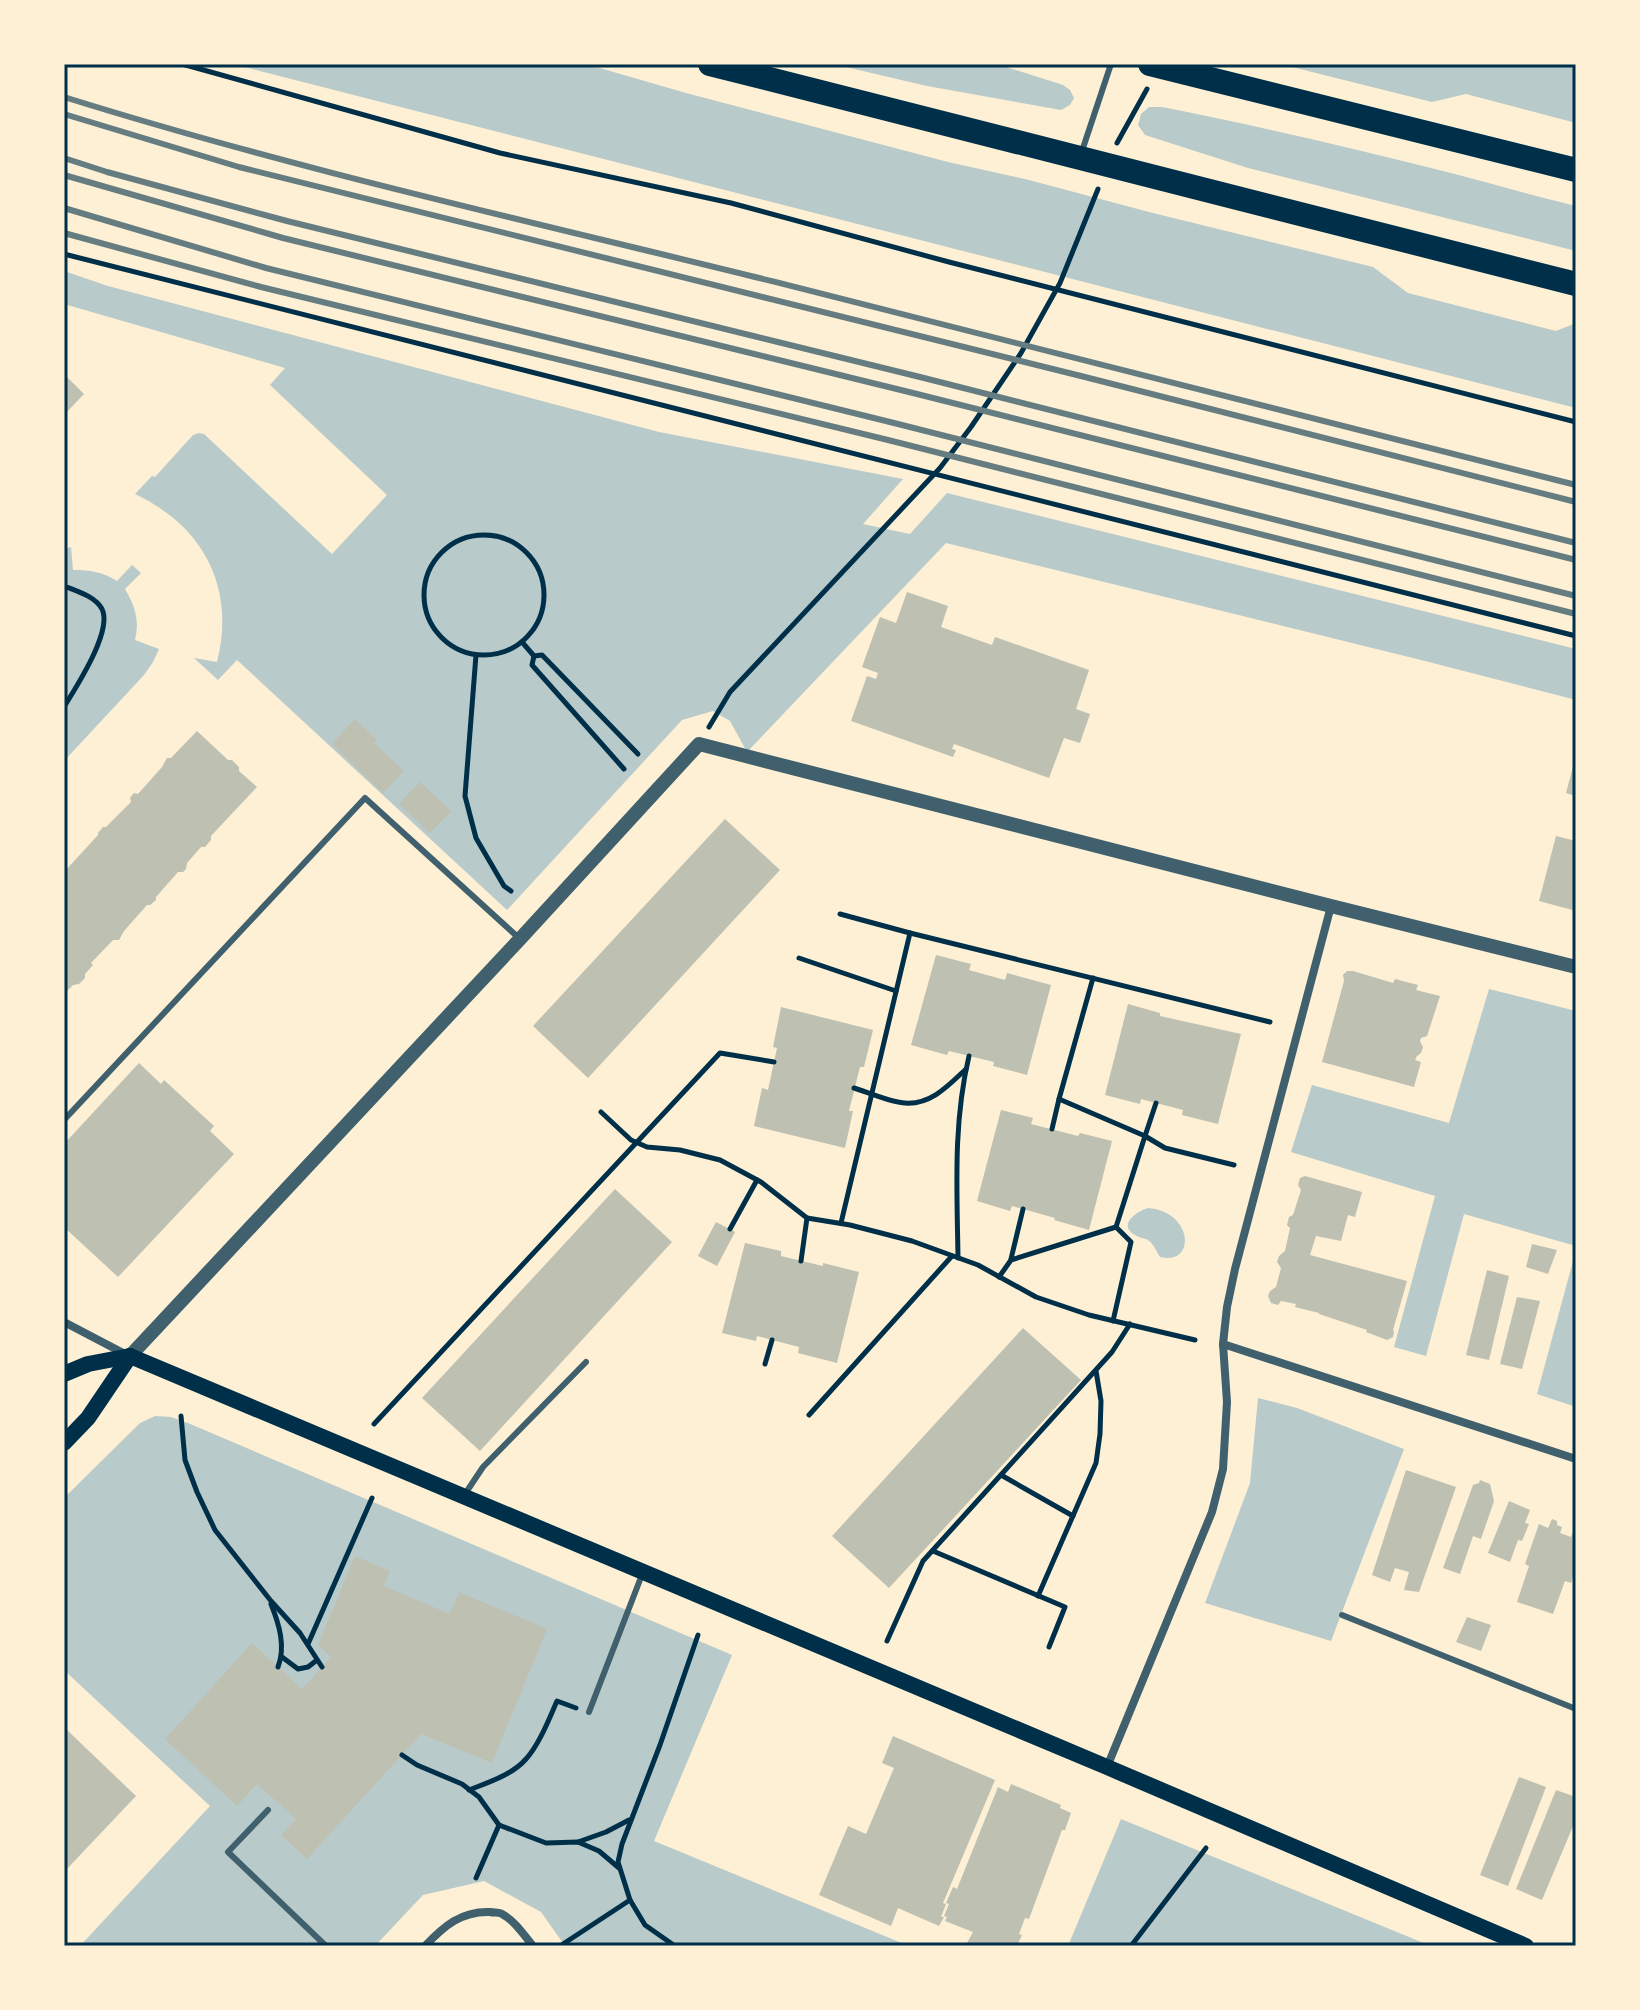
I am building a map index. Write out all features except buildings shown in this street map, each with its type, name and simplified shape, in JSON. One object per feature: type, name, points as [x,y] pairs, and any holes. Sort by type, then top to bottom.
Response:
[{"type":"highway","points":[[710,64],[1576,284]]},
{"type":"highway","points":[[1149,75],[1576,170]]},
{"type":"main road","points":[[64,1443],[88,1418],[130,1356]]},
{"type":"main road","points":[[64,1374],[88,1364],[130,1356],[1526,1946]]},
{"type":"street","points":[[64,1322],[130,1356],[699,744],[1576,967]]},
{"type":"street","points":[[1107,1767],[1212,1512],[1223,1469],[1227,1402],[1223,1344],[1227,1307],[1331,906]]},
{"type":"street","points":[[1223,1344],[1576,1459]]},
{"type":"street","points":[[425,1946],[441,1929],[460,1916],[478,1912],[501,1913],[516,1925],[533,1946]]},
{"type":"lane","points":[[1080,157],[1111,64]]},
{"type":"lane","points":[[64,1120],[365,798],[520,939]]},
{"type":"lane","points":[[463,1497],[483,1467],[586,1362]]},
{"type":"lane","points":[[589,1712],[643,1572]]},
{"type":"lane","points":[[1342,1615],[1576,1709]]},
{"type":"lane","points":[[268,1810],[228,1852],[326,1946]]},
{"type":"path","points":[[182,64],[500,153],[731,203],[949,262],[1576,422]]},
{"type":"path","points":[[1113,150],[1149,75]]},
{"type":"path","points":[[699,744],[730,692],[940,468],[971,427],[1021,353],[1060,283],[1102,178]]},
{"type":"path","points":[[64,254],[1576,636]]},
{"type":"path","points":[[488,535],[508,540],[525,551],[537,567],[544,587],[543,607],[536,626],[522,642],[493,655],[476,655],[456,649],[440,637],[429,620],[424,600],[426,580],[435,561],[449,546],[468,537],[488,535]]},
{"type":"path","points":[[64,586],[101,607],[105,620],[82,678],[64,707]]},
{"type":"path","points":[[522,642],[534,656]]},
{"type":"path","points":[[476,655],[465,796],[476,838],[504,886],[511,891]]},
{"type":"path","points":[[534,656],[542,655],[638,754]]},
{"type":"path","points":[[534,656],[532,665],[624,769]]},
{"type":"path","points":[[840,914],[1270,1022]]},
{"type":"path","points":[[841,1223],[910,933]]},
{"type":"path","points":[[799,958],[896,991]]},
{"type":"path","points":[[1052,1129],[1093,978]]},
{"type":"path","points":[[374,1424],[720,1053],[774,1062]]},
{"type":"path","points":[[809,1415],[955,1257],[956,1142],[969,1056]]},
{"type":"path","points":[[854,1088],[905,1103],[931,1098],[967,1068]]},
{"type":"path","points":[[1059,1099],[1145,1136],[1165,1148],[1234,1165]]},
{"type":"path","points":[[1116,1227],[1156,1103]]},
{"type":"path","points":[[601,1112],[631,1140],[647,1147],[680,1150],[720,1160],[757,1180],[807,1218],[912,1241],[978,1265],[1036,1297],[1089,1315],[1195,1340]]},
{"type":"path","points":[[730,1229],[757,1180]]},
{"type":"path","points":[[999,1277],[1011,1260],[1023,1209]]},
{"type":"path","points":[[801,1261],[807,1218]]},
{"type":"path","points":[[1011,1260],[1116,1227]]},
{"type":"path","points":[[1113,1321],[1131,1242],[1116,1227]]},
{"type":"path","points":[[887,1641],[923,1561],[1096,1371],[1130,1324]]},
{"type":"path","points":[[765,1364],[772,1340]]},
{"type":"path","points":[[1038,1596],[1096,1463],[1101,1401],[1096,1371]]},
{"type":"path","points":[[181,1416],[185,1460],[215,1530],[300,1633],[322,1667]]},
{"type":"path","points":[[1001,1475],[1073,1516]]},
{"type":"path","points":[[308,1645],[372,1498]]},
{"type":"path","points":[[932,1551],[1065,1607],[1049,1647]]},
{"type":"path","points":[[270,1599],[279,1625],[282,1657],[278,1667]]},
{"type":"path","points":[[675,1946],[645,1925],[630,1900],[618,1862],[630,1819],[660,1745],[698,1635]]},
{"type":"path","points":[[282,1657],[298,1669],[308,1667],[317,1660]]},
{"type":"path","points":[[469,1790],[501,1777],[527,1759],[557,1701],[589,1712]]},
{"type":"path","points":[[402,1755],[417,1765],[462,1784],[479,1797],[499,1825],[546,1843],[578,1842],[630,1819]]},
{"type":"path","points":[[476,1878],[499,1825]]},
{"type":"path","points":[[578,1842],[599,1851],[620,1869]]},
{"type":"path","points":[[1131,1946],[1206,1848]]},
{"type":"path","points":[[560,1946],[630,1900]]},
{"type":"shaded area","points":[[233,64],[586,64],[948,162],[1373,267],[1408,293],[1556,331],[1576,323],[1576,408]]},
{"type":"shaded area","points":[[833,64],[997,64],[1063,85],[1074,98],[1070,105],[1061,110],[927,86]]},
{"type":"shaded area","points":[[1280,64],[1576,64],[1576,123],[1466,94],[1432,102]]},
{"type":"shaded area","points":[[1149,107],[1162,107],[1307,138],[1576,206],[1576,251],[1248,168],[1145,135],[1138,125],[1141,114]]},
{"type":"shaded area","points":[[64,271],[108,286],[659,432],[903,479],[863,524],[910,534],[947,493],[1576,649],[1576,700],[946,543],[747,752],[730,721],[713,711],[682,720],[507,910],[237,660],[218,680],[194,658],[217,662],[222,635],[222,609],[217,584],[209,562],[196,541],[159,507],[135,494],[193,435],[199,433],[204,434],[332,554],[387,495],[270,385],[285,368],[64,304]]},
{"type":"shaded area","points":[[71,547],[73,570],[96,572],[117,581],[132,565],[141,573],[125,589],[136,614],[135,640],[159,649],[144,675],[64,761],[64,549]]},
{"type":"shaded area","points":[[1489,989],[1576,1011],[1576,1246],[1464,1214],[1426,1356],[1394,1347],[1435,1196],[1291,1152],[1312,1085],[1449,1123]]},
{"type":"shaded area","points":[[1148,1208],[1163,1211],[1181,1227],[1185,1237],[1180,1254],[1172,1258],[1160,1257],[1150,1242],[1130,1231],[1128,1223],[1131,1219]]},
{"type":"shaded area","points":[[1576,1250],[1576,1407],[1537,1394]]},
{"type":"shaded area","points":[[1258,1398],[1297,1408],[1404,1449],[1331,1641],[1205,1603],[1250,1483]]},
{"type":"shaded area","points":[[155,1416],[188,1423],[732,1655],[654,1841],[909,1946],[565,1946],[541,1912],[484,1881],[423,1895],[375,1946],[80,1946],[210,1806],[64,1670],[64,1498],[140,1423]]},
{"type":"shaded area","points":[[1121,1819],[1431,1946],[1068,1946]]},
{"type":"railway","points":[[64,97],[321,170],[1576,485]]},
{"type":"railway","points":[[64,114],[239,167],[1576,502]]},
{"type":"railway","points":[[64,158],[287,221],[1576,543]]},
{"type":"railway","points":[[64,175],[283,238],[1576,560]]},
{"type":"railway","points":[[64,208],[266,268],[1576,596]]},
{"type":"railway","points":[[64,233],[261,287],[888,440],[1576,614]]}]
